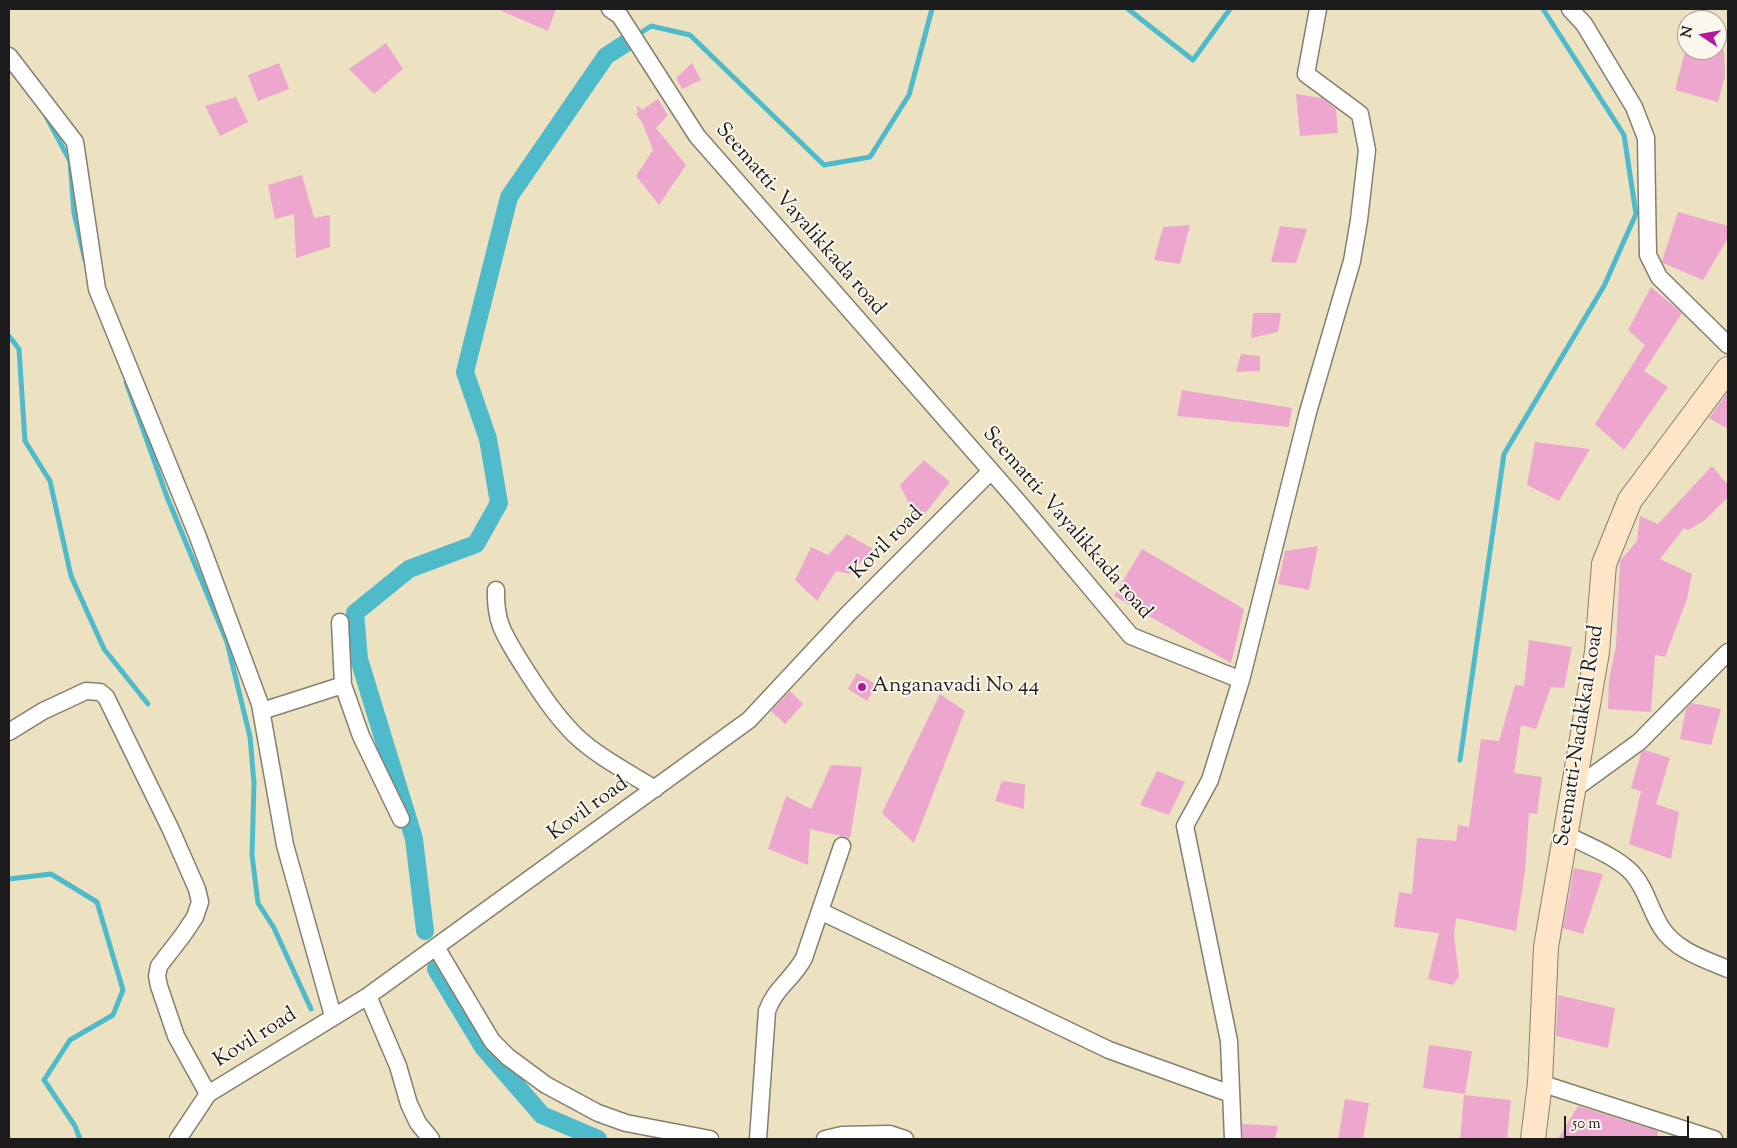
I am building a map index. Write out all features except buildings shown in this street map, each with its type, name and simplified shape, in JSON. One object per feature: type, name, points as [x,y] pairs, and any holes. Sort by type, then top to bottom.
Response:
[{"type":"street","name":"Seematti- Vayalikkada road","points":[[610,9],[620,16],[697,136],[991,471],[1131,636],[1241,680]]},
{"type":"street","points":[[1233,1139],[1229,1041],[1185,826],[1210,780],[1241,680],[1308,412],[1352,261],[1359,220],[1366,150],[1360,114],[1306,74],[1318,9]]},
{"type":"street","points":[[1570,9],[1584,24],[1634,107],[1646,138],[1648,255],[1659,277],[1728,345]]},
{"type":"street","points":[[9,56],[75,142],[97,289],[198,537],[260,704],[285,844],[333,1016]]},
{"type":"street","name":"Seematti-Nadakkal Road","points":[[1533,1139],[1540,1083],[1546,947],[1598,652],[1604,564],[1630,500],[1728,369]]},
{"type":"street","name":"Kovil road","points":[[178,1139],[208,1094],[368,996],[749,720],[848,614],[991,471]]},
{"type":"street","points":[[496,590],[499,624],[545,700],[576,735],[608,760],[655,789]]},
{"type":"street","points":[[340,622],[343,685],[361,736],[400,819]]},
{"type":"street","points":[[1573,790],[1639,742],[1728,652]]},
{"type":"street","points":[[262,711],[343,685]]},
{"type":"street","points":[[9,732],[43,711],[86,691],[100,692],[106,697],[171,830],[197,889],[200,902],[195,917],[160,966],[157,976],[176,1036],[208,1094]]},
{"type":"street","points":[[1566,834],[1611,857],[1632,873],[1649,900],[1661,926],[1672,941],[1696,956],[1728,969]]},
{"type":"street","points":[[758,1139],[767,1011],[772,999],[798,970],[804,958],[842,846]]},
{"type":"street","points":[[820,911],[1109,1050],[1231,1094]]},
{"type":"street","points":[[436,947],[492,1041],[508,1057],[546,1085],[598,1113],[626,1123],[710,1139]]},
{"type":"street","points":[[368,996],[398,1066],[409,1104],[418,1123],[431,1139]]},
{"type":"street","points":[[1540,1083],[1714,1139]]},
{"type":"street","points":[[825,1139],[842,1136],[890,1134],[905,1139]]},
{"type":"waterway","points":[[642,32],[651,26],[690,35],[824,165],[870,157],[909,95],[932,9]]},
{"type":"waterway","points":[[1128,9],[1193,60],[1230,9]]},
{"type":"waterway","points":[[1460,760],[1504,454],[1604,286],[1636,214],[1624,135],[1543,9]]},
{"type":"waterway","points":[[425,931],[414,839],[359,659],[355,613],[409,569],[476,544],[499,503],[488,439],[465,372],[509,197],[606,56],[626,43]]},
{"type":"waterway","points":[[46,116],[70,161],[74,213],[85,260]]},
{"type":"waterway","points":[[9,336],[19,349],[25,441],[50,481],[71,576],[104,649],[148,704]]},
{"type":"waterway","points":[[126,382],[167,497],[227,642],[250,737],[254,783],[252,855],[258,903],[274,928],[311,1009]]},
{"type":"waterway","points":[[9,879],[51,874],[97,902],[123,990],[113,1015],[70,1040],[44,1080],[75,1126],[80,1139]]},
{"type":"waterway","points":[[436,969],[483,1047],[542,1115],[598,1139]]},
{"type":"place","name":"Anganavadi No 44","points":[[862,687]]}]
